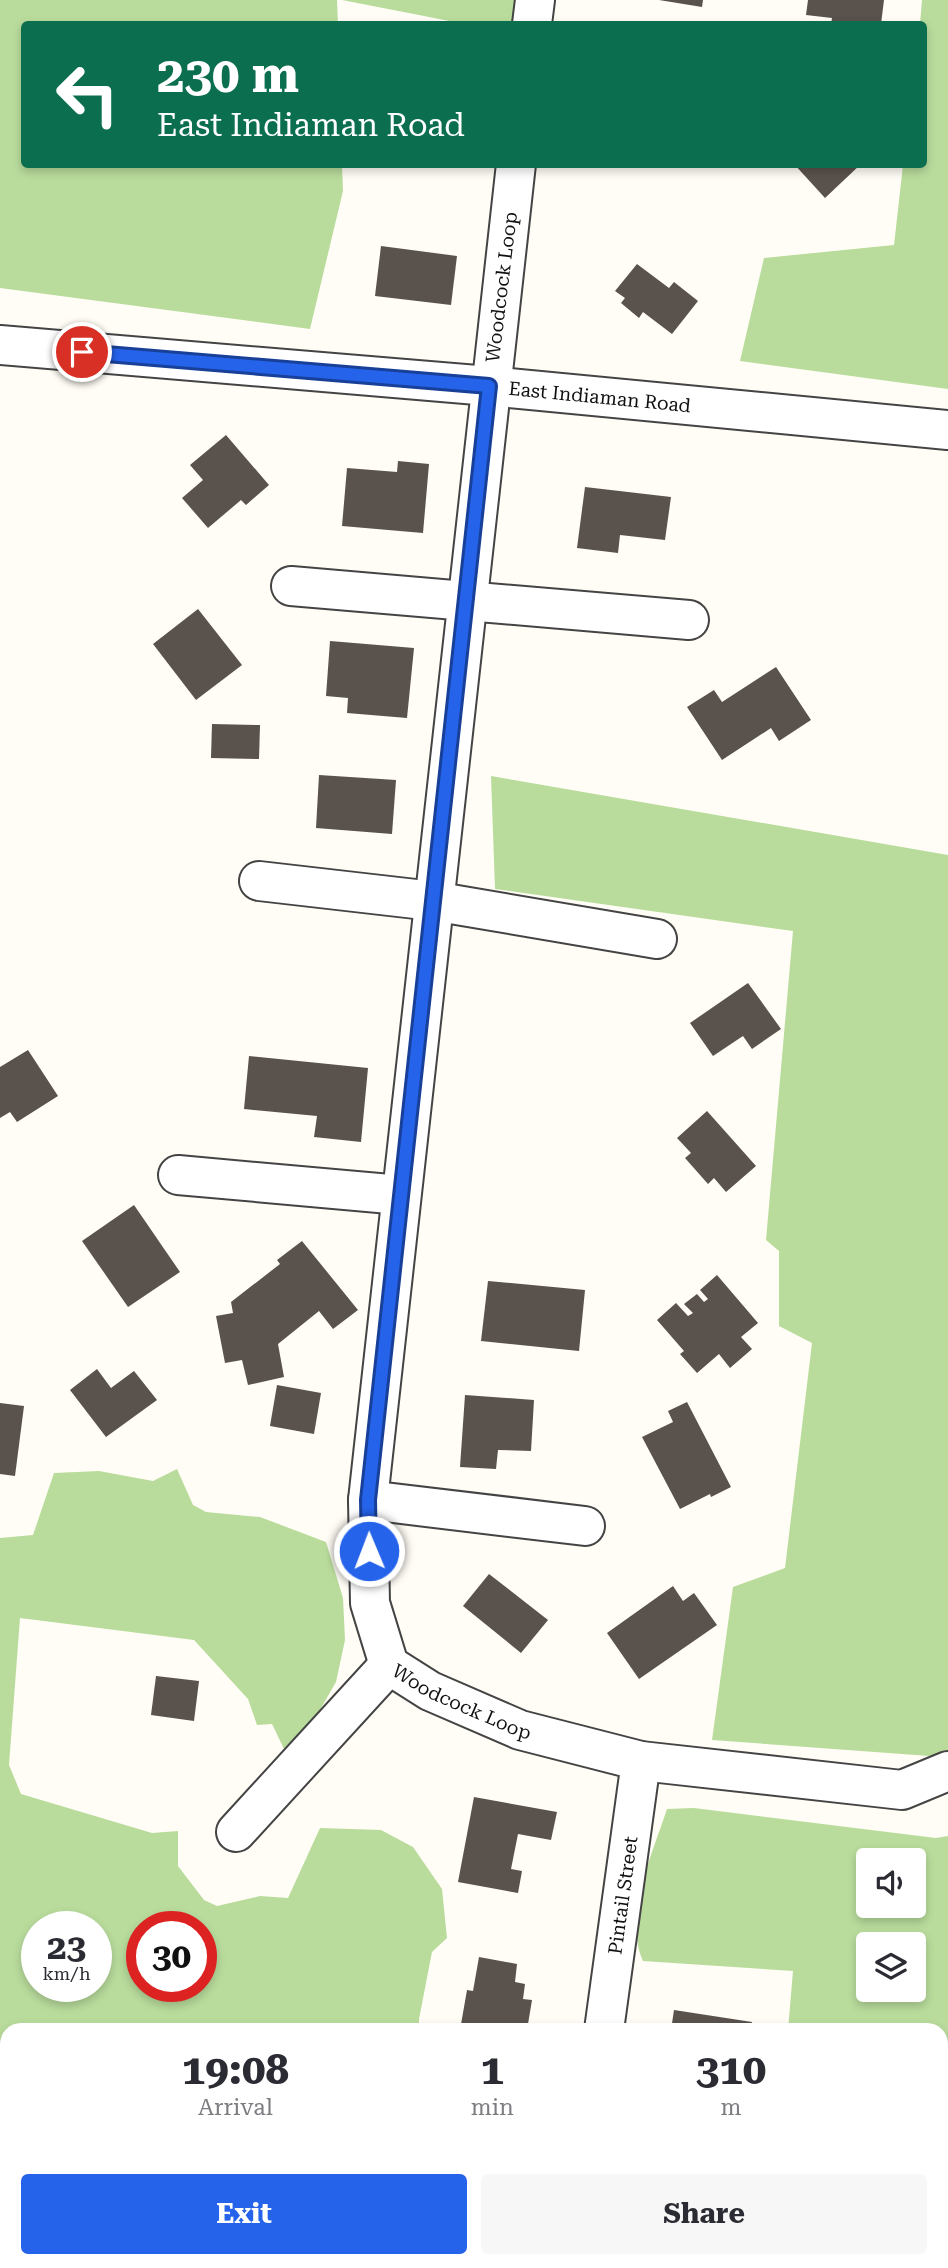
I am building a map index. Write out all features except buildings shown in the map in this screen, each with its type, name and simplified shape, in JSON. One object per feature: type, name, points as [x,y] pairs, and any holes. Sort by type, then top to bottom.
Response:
[{"type":"street","points":[[532,21],[535,0]]},
{"type":"street","name":"Woodcock Loop","points":[[516,168],[489,386],[368,1500],[370,1603],[389,1665],[430,1691],[520,1730],[641,1761],[902,1790],[948,1771]]},
{"type":"street","name":"East Indiaman Road","points":[[0,345],[489,386],[948,430]]},
{"type":"street","points":[[291,586],[689,620]]},
{"type":"street","points":[[259,881],[433,901],[657,939]]},
{"type":"street","points":[[178,1175],[401,1195]]},
{"type":"street","points":[[368,1500],[585,1526]]},
{"type":"street","points":[[236,1832],[389,1665]]},
{"type":"street","name":"Pintail Street","points":[[605,2023],[641,1761]]},
{"type":"green space","points":[[0,0],[337,0],[338,21],[21,21],[21,168],[342,168],[343,191],[310,329],[0,288]]},
{"type":"green space","points":[[342,0],[531,0],[529,21],[450,21]]},
{"type":"green space","points":[[922,0],[948,0],[948,389],[740,361],[764,258],[894,245],[903,168],[927,168],[927,21],[920,21]]},
{"type":"green space","points":[[491,776],[948,855],[948,1752],[943,1757],[712,1740],[733,1587],[785,1568],[812,1343],[779,1326],[779,1251],[766,1240],[793,931],[495,889]]},
{"type":"green space","points":[[177,1469],[193,1505],[206,1512],[260,1517],[326,1542],[343,1598],[345,1640],[336,1682],[302,1741],[285,1751],[272,1724],[257,1725],[248,1699],[194,1640],[20,1618],[9,1765],[21,1794],[152,1833],[178,1831],[178,1866],[204,1900],[217,1906],[260,1896],[288,1898],[320,1828],[381,1830],[413,1847],[442,1889],[447,1938],[432,1952],[419,2023],[0,2023],[0,1538],[33,1535],[54,1473],[99,1471],[153,1481]]},
{"type":"green space","points":[[694,1808],[936,1838],[948,1836],[948,2023],[789,2023],[793,1971],[643,1961],[636,1925],[642,1885],[667,1809]]},
{"type":"route","points":[[82,352],[489,386],[368,1500],[369,1551]]}]
